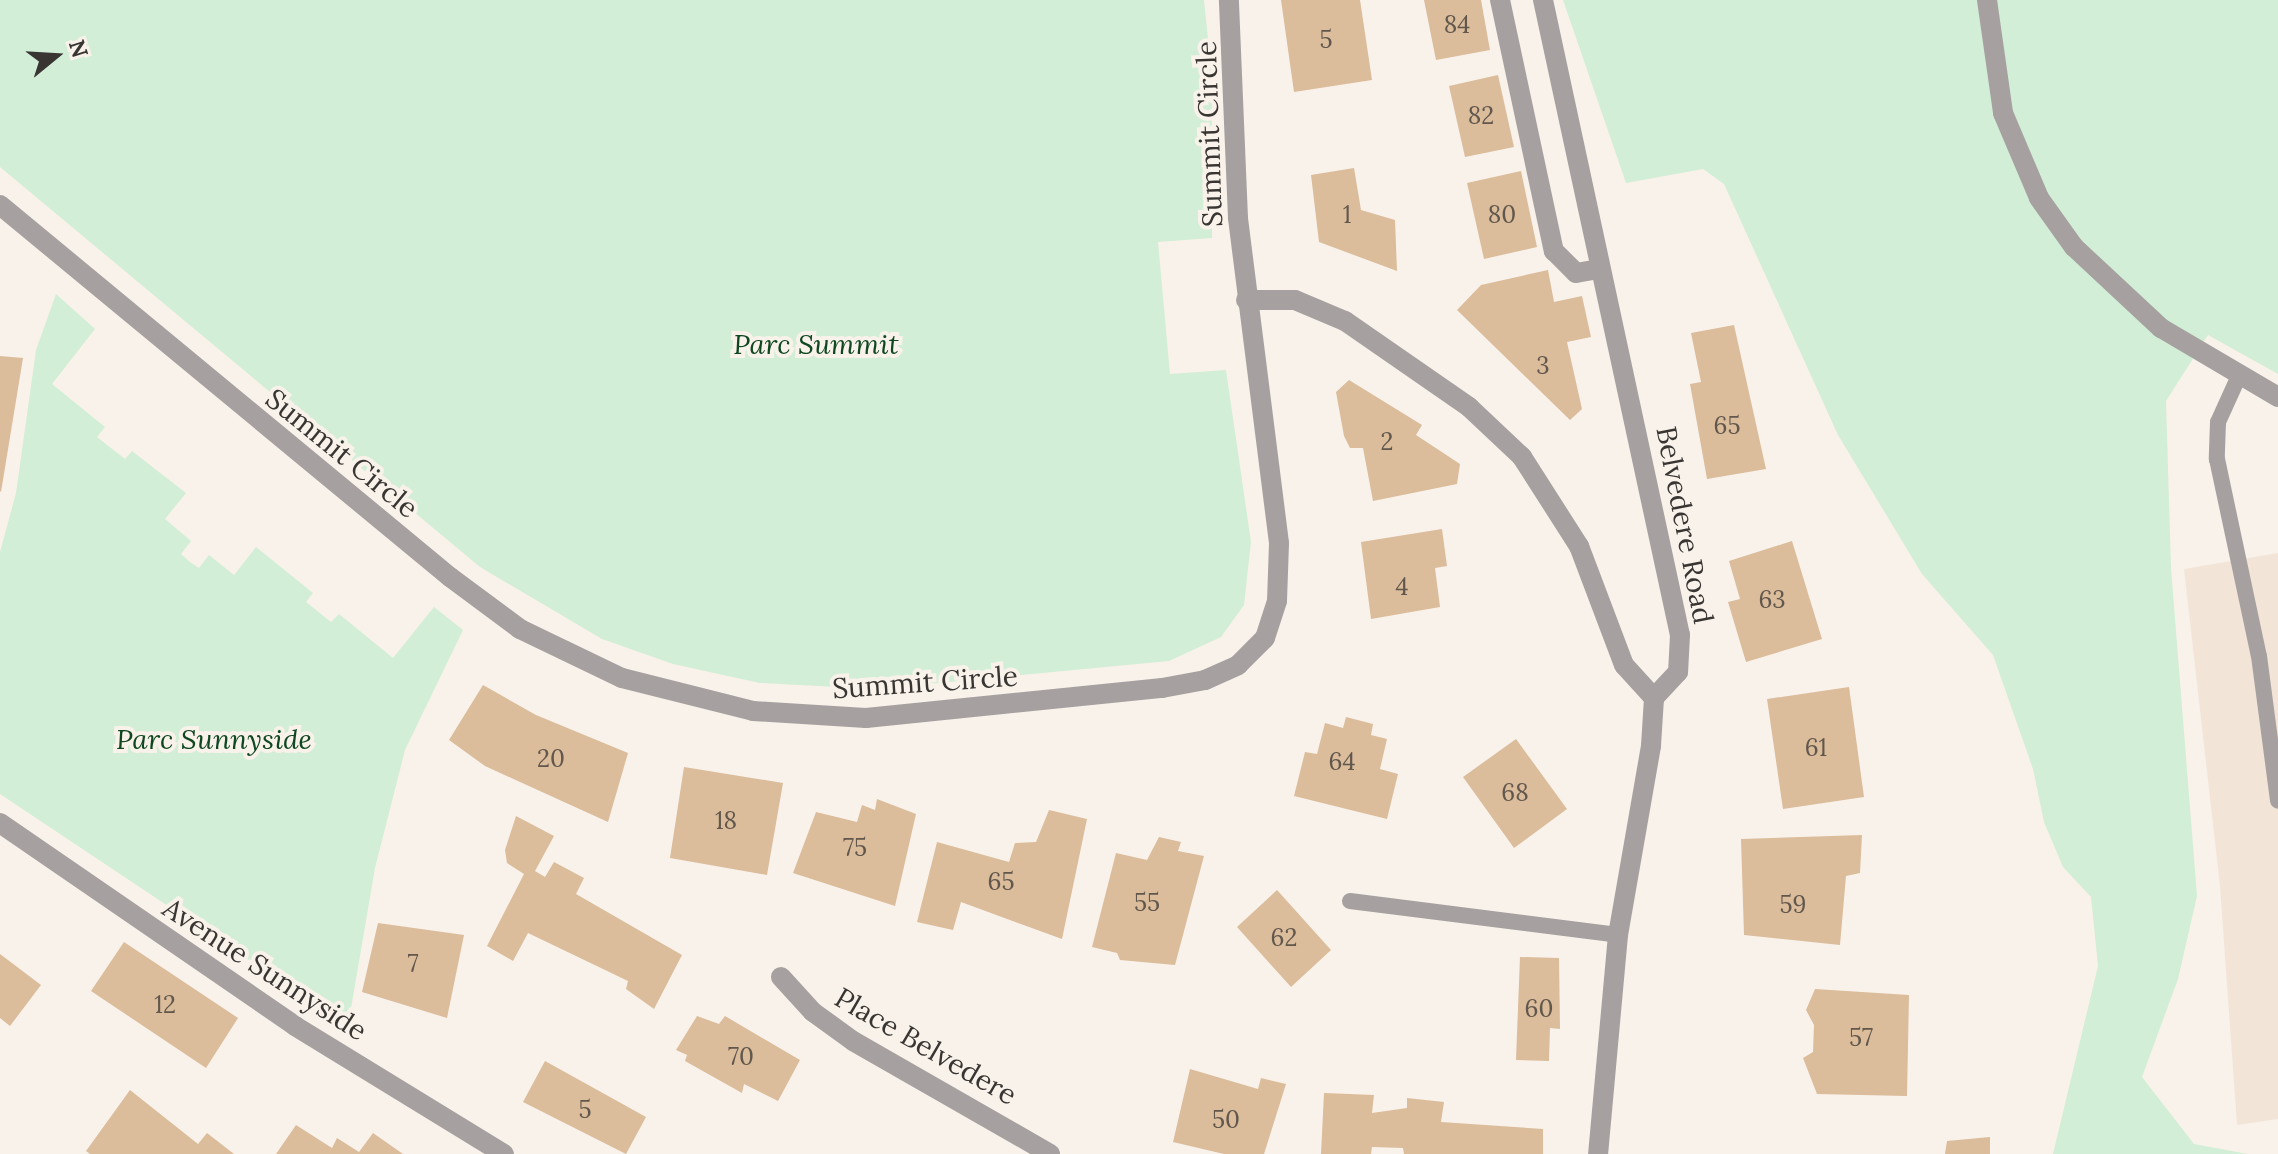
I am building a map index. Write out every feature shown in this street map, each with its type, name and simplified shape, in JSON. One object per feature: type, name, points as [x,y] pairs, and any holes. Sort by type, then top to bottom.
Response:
[{"type":"street","name":"Summit Circle","points":[[0,205],[305,461],[520,629],[622,678],[753,711],[866,718],[1148,690],[1205,680],[1238,665],[1265,638],[1277,601],[1279,543],[1246,300],[1229,0]]},
{"type":"street","points":[[1500,0],[1554,251],[1576,273],[1599,269]]},
{"type":"street","name":"Belvedere Road","points":[[1543,0],[1680,635],[1678,672],[1654,698]]},
{"type":"street","points":[[1987,0],[2003,113],[2039,198],[2112,289],[2238,378],[2278,397]]},
{"type":"street","points":[[1246,300],[1295,300],[1345,321],[1459,400],[1522,457],[1579,546],[1624,665],[1654,698],[1651,746],[1618,935],[1598,1154]]},
{"type":"street","name":"Avenue Sunnyside","points":[[0,823],[295,1026],[504,1154]]},
{"type":"street","name":"Place Belvedere","points":[[781,977],[813,1012],[853,1041],[1050,1154]]},
{"type":"lane","points":[[2238,378],[2218,422],[2217,459],[2259,656],[2278,801]]},
{"type":"lane","points":[[1350,901],[1618,935]]},
{"type":"shaded area","points":[[2278,553],[2278,1119],[2237,1125],[2220,886],[2184,569]]},
{"type":"green space","name":"Parc Summit","points":[[0,0],[1204,0],[1212,77],[1212,238],[1158,242],[1170,374],[1226,370],[1251,542],[1244,605],[1221,637],[1169,661],[875,689],[760,683],[673,664],[602,639],[480,567],[0,167]]},
{"type":"green space","points":[[1563,0],[2278,0],[2278,374],[2208,335],[2166,401],[2171,568],[2197,896],[2178,979],[2142,1077],[2194,1144],[2248,1154],[2053,1154],[2098,966],[2091,897],[2063,867],[2044,822],[2033,769],[1993,655],[1922,574],[1838,435],[1724,184],[1703,169],[1626,183]]},
{"type":"green space","name":"Parc Sunnyside","points":[[56,294],[95,329],[52,384],[105,427],[97,437],[125,459],[132,451],[186,493],[165,519],[191,541],[181,554],[190,562],[199,568],[209,555],[234,575],[256,547],[313,593],[306,602],[331,622],[339,614],[393,658],[434,607],[463,630],[405,750],[375,868],[348,1026],[0,794],[0,552],[16,493],[36,350]]},
{"type":"building","points":[[1281,0],[1360,0],[1372,80],[1294,92]]},
{"type":"building","points":[[1424,0],[1481,0],[1490,50],[1436,60]]},
{"type":"building","points":[[1498,75],[1514,147],[1465,157],[1449,86]]},
{"type":"building","points":[[1354,168],[1361,210],[1395,220],[1397,271],[1319,242],[1311,175]]},
{"type":"building","points":[[1521,171],[1537,247],[1484,259],[1467,183]]},
{"type":"building","points":[[1548,270],[1554,302],[1582,296],[1591,337],[1567,342],[1582,409],[1570,420],[1457,310],[1481,285]]},
{"type":"building","points":[[1734,325],[1766,469],[1707,479],[1690,384],[1701,382],[1691,333]]},
{"type":"building","points":[[0,356],[23,358],[1,492],[0,491]]},
{"type":"building","points":[[1349,380],[1422,425],[1416,435],[1460,464],[1457,484],[1373,501],[1363,448],[1350,448],[1344,436],[1336,392]]},
{"type":"building","points":[[1442,529],[1447,566],[1435,568],[1440,607],[1371,619],[1361,542]]},
{"type":"building","points":[[1792,541],[1822,639],[1746,662],[1728,602],[1740,599],[1729,561]]},
{"type":"building","points":[[483,685],[536,715],[628,753],[608,822],[485,766],[449,740]]},
{"type":"building","points":[[1849,687],[1864,797],[1783,809],[1767,699]]},
{"type":"building","points":[[1346,717],[1373,724],[1371,735],[1387,739],[1380,769],[1398,774],[1387,819],[1294,796],[1305,752],[1317,754],[1325,723],[1343,728]]},
{"type":"building","points":[[1516,739],[1567,809],[1514,848],[1463,777]]},
{"type":"building","points":[[684,767],[783,783],[767,875],[670,858]]},
{"type":"building","points":[[877,799],[916,814],[895,906],[793,873],[816,812],[857,822],[862,805],[875,810]]},
{"type":"building","points":[[1049,810],[1087,819],[1062,939],[961,902],[953,930],[917,922],[937,842],[1009,862],[1015,843],[1036,842]]},
{"type":"building","points":[[516,816],[554,836],[535,871],[545,877],[554,862],[584,878],[576,894],[682,955],[654,1009],[626,989],[628,981],[528,933],[513,961],[487,946],[524,874],[507,863],[505,850]]},
{"type":"building","points":[[1862,835],[1860,873],[1846,876],[1840,945],[1744,935],[1741,839]]},
{"type":"building","points":[[1159,837],[1181,842],[1178,851],[1204,856],[1175,965],[1120,960],[1117,953],[1092,947],[1116,853],[1147,860]]},
{"type":"building","points":[[1277,890],[1331,950],[1291,987],[1237,927]]},
{"type":"building","points":[[378,923],[464,935],[447,1018],[362,992]]},
{"type":"building","points":[[124,942],[238,1018],[206,1068],[91,991]]},
{"type":"building","points":[[0,954],[41,985],[10,1026],[0,1018]]},
{"type":"building","points":[[1520,957],[1559,958],[1560,1029],[1550,1028],[1549,1061],[1516,1060]]},
{"type":"building","points":[[1815,989],[1909,995],[1907,1096],[1817,1094],[1803,1058],[1813,1052],[1814,1025],[1806,1010]]},
{"type":"building","points":[[697,1016],[719,1024],[725,1016],[800,1060],[778,1101],[744,1084],[742,1093],[685,1061],[687,1055],[676,1050]]},
{"type":"building","points":[[545,1061],[646,1117],[626,1154],[523,1102]]},
{"type":"building","points":[[1190,1069],[1258,1089],[1261,1078],[1286,1084],[1264,1154],[1224,1154],[1173,1142]]},
{"type":"building","points":[[130,1090],[198,1144],[207,1133],[234,1154],[90,1154],[86,1151]]},
{"type":"building","points":[[1324,1093],[1374,1095],[1372,1113],[1407,1108],[1407,1098],[1444,1102],[1441,1122],[1543,1129],[1543,1154],[1404,1154],[1403,1148],[1372,1147],[1371,1154],[1321,1154]]},
{"type":"building","points":[[296,1125],[332,1148],[337,1138],[359,1152],[373,1133],[403,1154],[276,1154]]},
{"type":"building","points":[[1990,1137],[1990,1154],[1945,1154],[1947,1141]]}]
